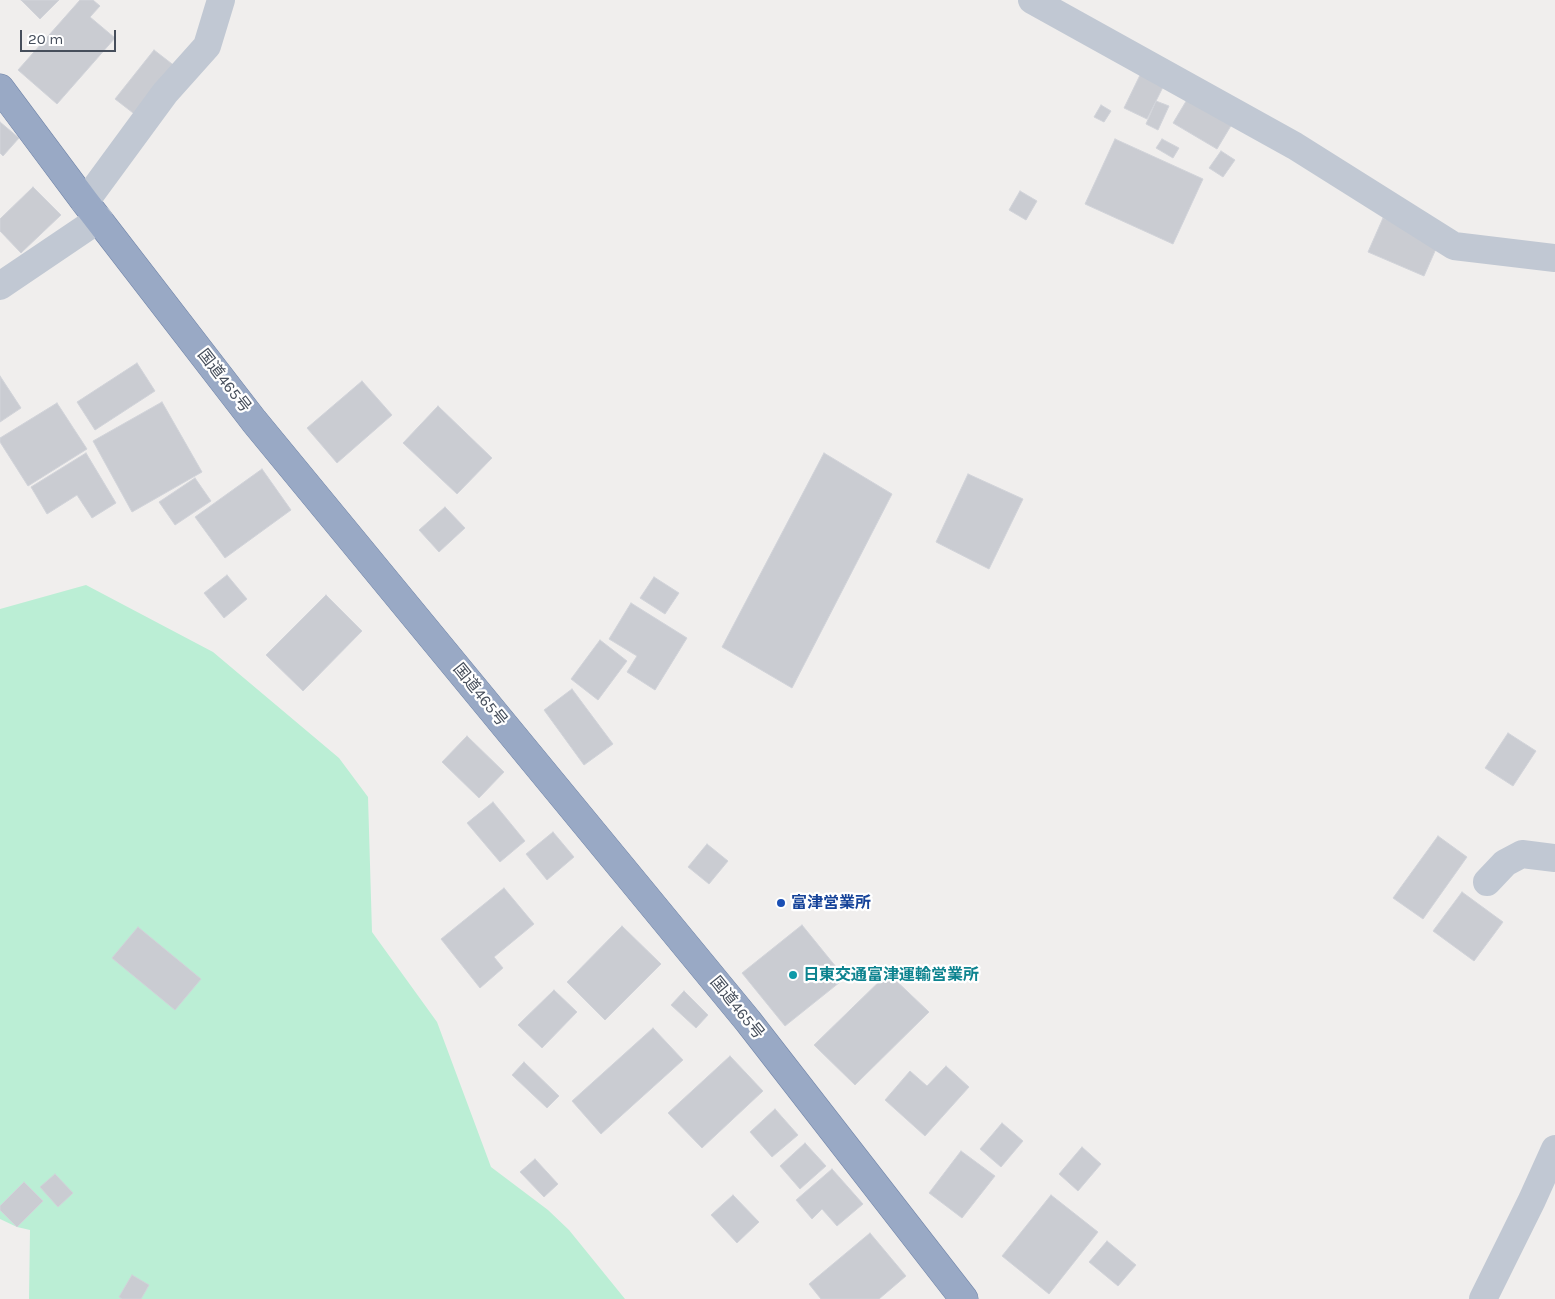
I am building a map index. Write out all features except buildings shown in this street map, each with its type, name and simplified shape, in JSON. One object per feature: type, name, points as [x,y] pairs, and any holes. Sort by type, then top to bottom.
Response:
[{"type":"highway","name":"国道465号","points":[[0,88],[254,421],[748,1022],[964,1299]]},
{"type":"street","points":[[0,286],[92,210],[165,93],[207,46],[222,0]]},
{"type":"street","points":[[1032,0],[1294,146],[1454,246],[1555,258]]},
{"type":"street","points":[[1486,882],[1505,863],[1522,854],[1555,858]]},
{"type":"street","points":[[1483,1299],[1555,1149]]},
{"type":"green space","points":[[86,585],[213,652],[339,758],[368,797],[372,932],[437,1022],[491,1167],[548,1210],[569,1230],[625,1299],[29,1299],[30,1230],[17,1227],[0,1219],[0,609]]},
{"type":"place","name":"富津営業所","points":[[781,903]]},
{"type":"place","name":"日東交通富津運輸営業所","points":[[793,975]]}]
